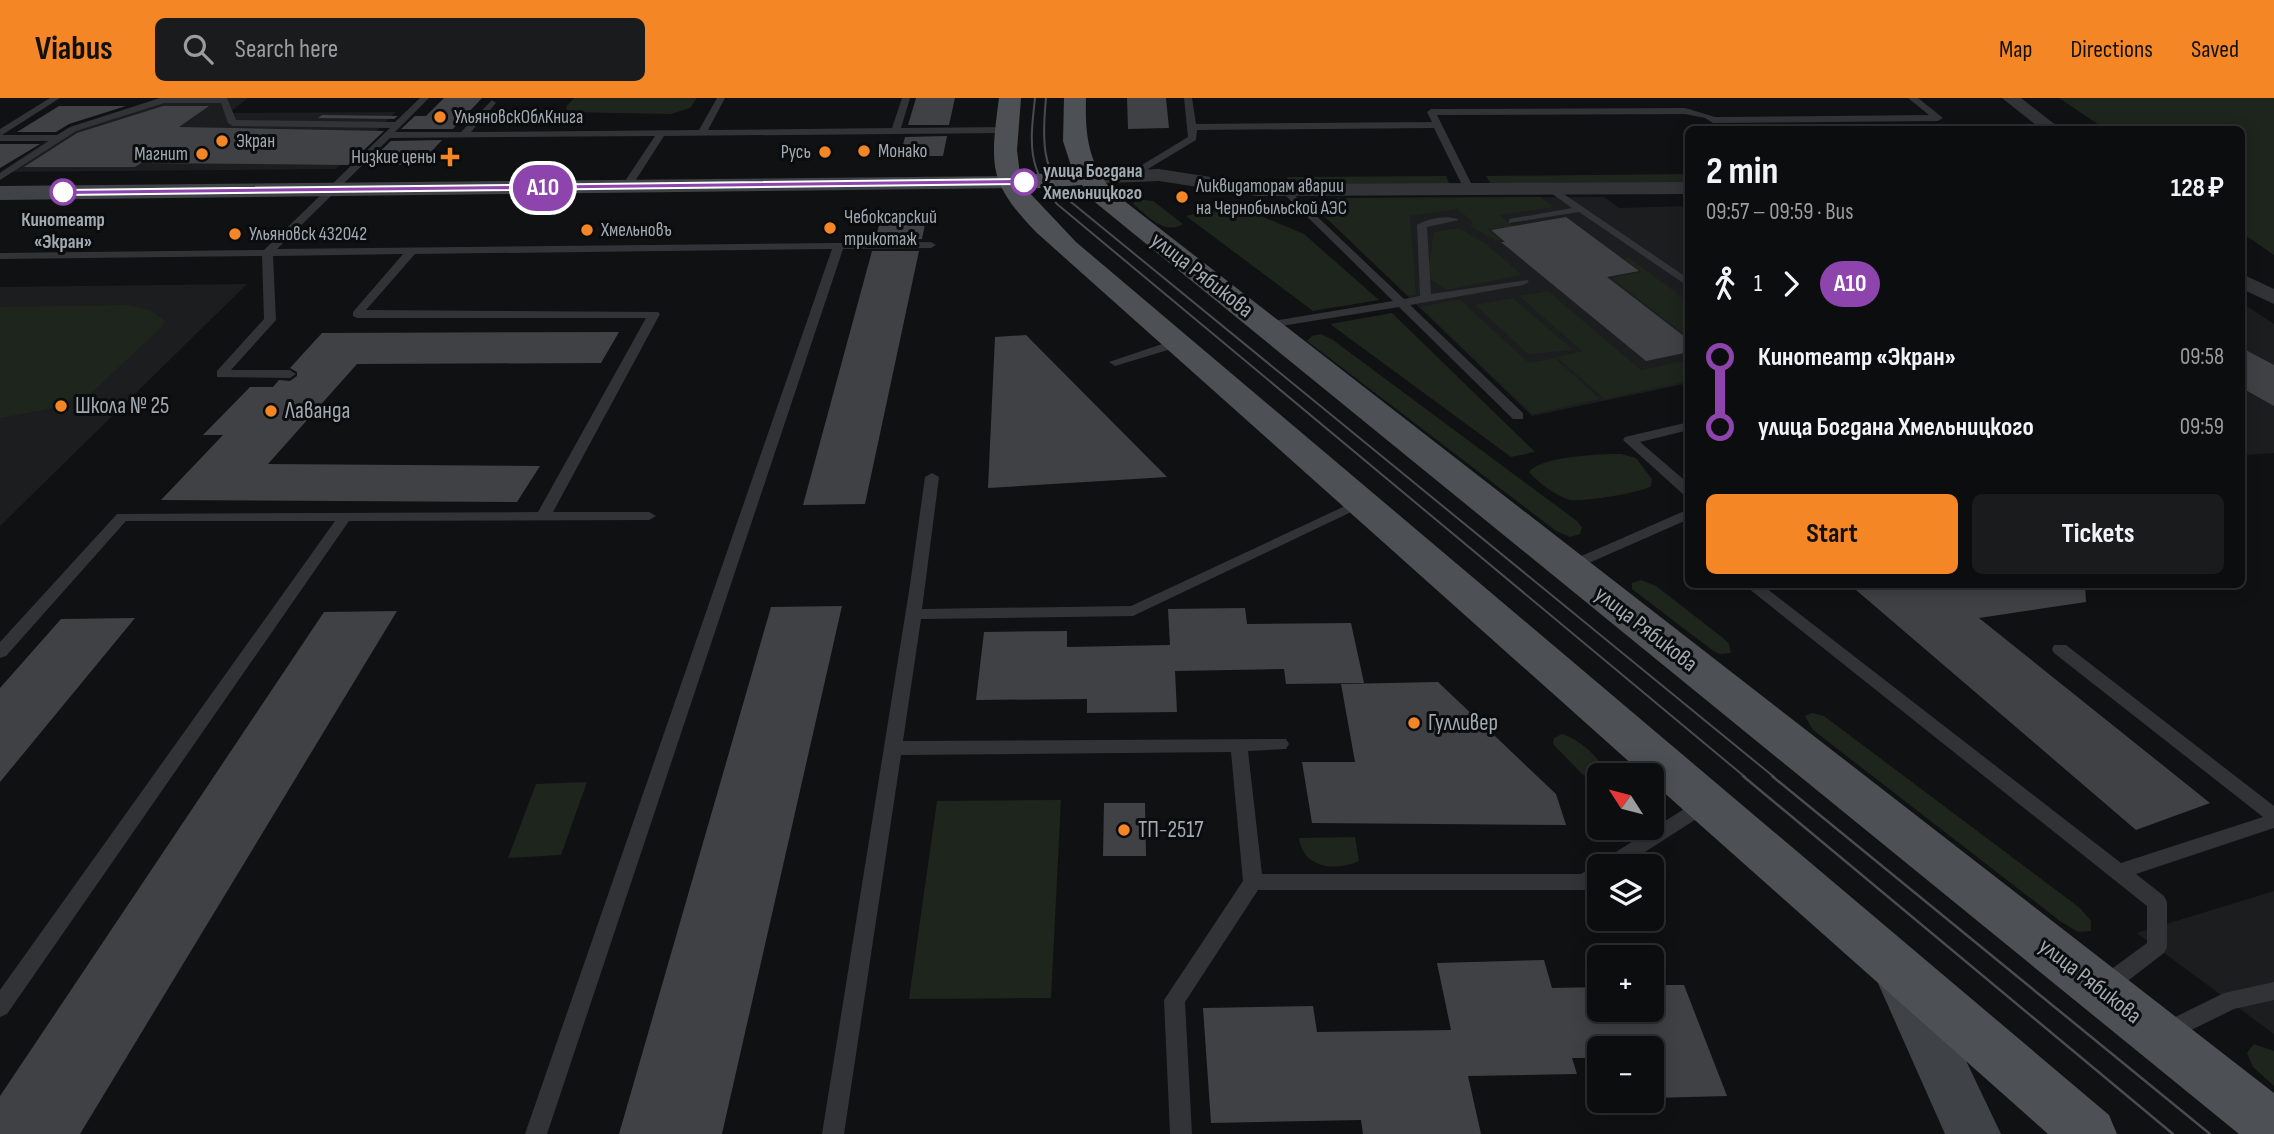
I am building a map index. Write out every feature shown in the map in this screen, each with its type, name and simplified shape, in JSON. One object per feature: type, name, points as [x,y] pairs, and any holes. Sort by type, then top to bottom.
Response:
[{"type":"main road","points":[[1010,98],[1003,161],[1009,183],[1025,207],[1067,248],[2089,1134]]},
{"type":"main road","name":"улица Рябикова","points":[[1075,98],[1073,139],[1076,157],[1086,178],[1114,206],[2274,1126]]},
{"type":"main road","points":[[1009,183],[1086,178]]},
{"type":"street","points":[[2010,98],[2048,126]]},
{"type":"street","points":[[1159,175],[1256,190],[1286,190],[1685,170]]},
{"type":"street","points":[[1086,178],[1159,175],[1465,181],[1552,189],[1685,188]]},
{"type":"street","points":[[0,193],[1009,183]]},
{"type":"street","points":[[2245,282],[2274,298]]},
{"type":"street","points":[[1894,963],[1973,1134]]},
{"type":"lane","points":[[0,135],[56,98]]},
{"type":"lane","points":[[290,374],[221,374],[270,320],[267,253],[425,98]]},
{"type":"lane","points":[[702,132],[721,98]]},
{"type":"lane","points":[[896,131],[906,98]]},
{"type":"lane","points":[[1130,176],[1193,138],[1188,98]]},
{"type":"lane","points":[[1713,120],[1938,118],[1912,98]]},
{"type":"lane","points":[[0,177],[73,129],[163,100],[225,100],[233,124],[398,125]]},
{"type":"lane","points":[[463,135],[492,103]]},
{"type":"lane","points":[[1465,181],[1431,112],[1685,111],[1708,116],[1718,126]]},
{"type":"lane","points":[[1192,127],[1437,125]]},
{"type":"lane","points":[[387,135],[1006,130]]},
{"type":"lane","points":[[626,187],[662,133]]},
{"type":"lane","points":[[0,135],[60,138]]},
{"type":"lane","points":[[1552,189],[1685,281]]},
{"type":"lane","points":[[1286,190],[1518,416]]},
{"type":"lane","points":[[1513,221],[1581,209]]},
{"type":"lane","points":[[1426,300],[1422,225],[1454,220]]},
{"type":"lane","points":[[0,256],[931,245]]},
{"type":"lane","points":[[536,1134],[839,246]]},
{"type":"lane","points":[[412,251],[358,314],[654,314],[543,516]]},
{"type":"lane","points":[[1267,327],[1523,282]]},
{"type":"lane","points":[[1115,362],[1177,343]]},
{"type":"lane","points":[[1685,427],[1630,440],[1685,488]]},
{"type":"lane","points":[[833,1134],[914,614],[932,477]]},
{"type":"lane","points":[[914,614],[1133,611],[1363,503]]},
{"type":"lane","points":[[1568,567],[1685,515]]},
{"type":"lane","points":[[0,652],[122,517],[649,516]]},
{"type":"lane","points":[[0,1007],[345,517]]},
{"type":"lane","points":[[1754,588],[2157,902],[2157,947],[2100,990]]},
{"type":"lane","points":[[2060,649],[2274,818]]},
{"type":"lane","points":[[893,748],[1280,744]]},
{"type":"lane","points":[[1181,1134],[1174,1000],[1253,882],[1239,745]]},
{"type":"lane","points":[[1627,854],[1708,802]]},
{"type":"lane","points":[[2119,872],[2274,818]]},
{"type":"lane","points":[[1253,882],[1587,880]]},
{"type":"lane","points":[[2159,1037],[2231,1000],[2274,991]]},
{"type":"shaded area","points":[[169,98],[248,98],[229,113],[396,112],[336,169],[0,172],[56,135]]},
{"type":"shaded area","points":[[574,98],[697,98],[690,108],[671,114],[567,112],[566,107]]},
{"type":"shaded area","points":[[2059,98],[2274,98],[2274,255],[2245,235],[2245,126],[2101,126]]},
{"type":"shaded area","points":[[1685,174],[1685,183],[1491,184],[1486,176]]},
{"type":"shaded area","points":[[1446,176],[1450,185],[1336,186],[1288,181],[1287,177]]},
{"type":"shaded area","points":[[1540,197],[1554,207],[1500,215],[1514,227],[1488,229],[1501,240],[1496,241],[1470,226],[1473,222],[1457,209],[1410,216],[1416,295],[1408,296],[1319,211],[1338,198]]},
{"type":"shaded area","points":[[1604,197],[1619,208],[1685,206],[1685,384],[1532,416],[1319,211],[1338,198]]},
{"type":"shaded area","points":[[1137,199],[1153,201],[1183,224],[1169,227],[1156,223],[1133,204]]},
{"type":"shaded area","points":[[1232,204],[1304,234],[1379,300],[1313,311],[1186,216]]},
{"type":"shaded area","points":[[1459,228],[1486,244],[1522,275],[1447,290],[1430,279],[1429,261],[1434,232]]},
{"type":"shaded area","points":[[1629,258],[1685,299],[1685,335],[1611,278],[1641,272],[1624,259]]},
{"type":"shaded area","name":"Школа № 25","points":[[247,284],[0,526],[0,287]]},
{"type":"shaded area","points":[[1548,291],[1641,370],[1685,361],[1685,382],[1604,399],[1557,357],[1582,351],[1519,296]]},
{"type":"shaded area","points":[[1513,298],[1573,350],[1528,354],[1475,305]]},
{"type":"shaded area","points":[[1459,299],[1529,363],[1555,358],[1600,399],[1532,414],[1420,307]]},
{"type":"shaded area","points":[[127,305],[150,310],[165,321],[163,326],[92,392],[49,409],[0,418],[0,307]]},
{"type":"shaded area","points":[[2245,305],[2274,324],[2274,453],[2245,455]]},
{"type":"shaded area","points":[[1392,313],[1535,452],[1511,457],[1330,324]]},
{"type":"shaded area","points":[[1321,334],[1333,340],[1577,521],[1582,527],[1580,534],[1570,537],[1556,531],[1307,341],[1312,336]]},
{"type":"shaded area","points":[[1621,454],[1636,458],[1652,479],[1651,486],[1611,496],[1570,500],[1548,489],[1529,472],[1545,462],[1558,459]]},
{"type":"shaded area","points":[[1641,580],[1656,586],[1723,638],[1729,644],[1731,653],[1719,654],[1712,650],[1632,589],[1632,583]]},
{"type":"shaded area","points":[[1812,713],[1824,716],[2080,908],[2091,921],[2091,931],[2078,932],[2060,921],[1813,730],[1805,716]]},
{"type":"shaded area","points":[[1562,734],[1575,740],[1600,763],[1587,763],[1587,777],[1553,744],[1554,738]]},
{"type":"shaded area","points":[[587,782],[561,855],[508,858],[536,784]]},
{"type":"shaded area","points":[[1061,800],[1051,998],[909,999],[937,801]]},
{"type":"shaded area","points":[[1355,837],[1359,861],[1340,866],[1322,865],[1313,861],[1302,848],[1299,838]]},
{"type":"shaded area","points":[[2274,891],[2274,1034],[2137,933]]},
{"type":"shaded area","points":[[2254,1044],[2274,1051],[2274,1086],[2253,1067],[2247,1053]]},
{"type":"building","points":[[444,98],[482,98],[453,129],[401,129],[415,116],[426,116]]},
{"type":"building","points":[[916,98],[955,98],[949,125],[908,125]]},
{"type":"building","points":[[1127,98],[1166,98],[1169,128],[1128,129]]},
{"type":"building","points":[[59,106],[126,106],[69,124],[56,132],[17,132]]},
{"type":"building","points":[[163,106],[209,106],[179,127],[384,131],[348,165],[141,163],[135,167],[24,167],[77,133]]},
{"type":"building","points":[[322,115],[398,116],[394,119],[318,118]]},
{"type":"building","points":[[947,136],[943,156],[900,156],[905,137]]},
{"type":"building","points":[[442,140],[419,165],[366,165],[391,141]]},
{"type":"building","points":[[0,144],[40,144],[0,168]]},
{"type":"building","points":[[927,214],[922,239],[875,240],[882,215]]},
{"type":"building","points":[[1566,217],[1639,271],[1607,277],[1685,337],[1685,353],[1646,361],[1501,242],[1505,242],[1491,230]]},
{"type":"building","points":[[872,251],[919,251],[865,504],[803,505]]},
{"type":"building","points":[[619,332],[601,363],[357,364],[268,464],[540,466],[517,502],[161,500],[223,435],[203,435],[250,387],[273,387],[279,380],[290,381],[297,376],[297,372],[290,368],[322,333]]},
{"type":"building","points":[[1026,335],[1167,477],[988,488],[995,337]]},
{"type":"building","points":[[2245,350],[2274,365],[2274,406],[2245,390]]},
{"type":"building","points":[[1854,588],[2085,588],[2086,602],[1979,618],[2210,803],[2136,830]]},
{"type":"building","points":[[842,606],[722,1134],[619,1134],[771,607]]},
{"type":"building","points":[[1245,608],[1247,624],[1351,623],[1364,683],[1286,684],[1284,669],[1175,671],[1177,712],[1087,713],[1087,699],[976,700],[984,632],[1067,631],[1067,647],[1170,645],[1168,609]]},
{"type":"building","points":[[397,611],[80,1134],[0,1134],[0,1096],[324,612]]},
{"type":"building","points":[[135,618],[0,782],[0,688],[61,619]]},
{"type":"building","name":"Гулливер","points":[[1438,682],[1556,794],[1566,825],[1312,823],[1302,762],[1355,762],[1341,684]]},
{"type":"building","name":"ТП-2517","points":[[1104,803],[1145,803],[1146,856],[1103,856]]},
{"type":"building","points":[[1544,960],[1552,988],[1587,987],[1587,1022],[1664,1022],[1664,985],[1684,985],[1727,1096],[1664,1098],[1664,1036],[1587,1036],[1587,1058],[1572,1058],[1577,1074],[1468,1076],[1481,1134],[1363,1134],[1361,1120],[1211,1123],[1203,1008],[1313,1006],[1317,1032],[1451,1030],[1437,963]]},
{"type":"tram line","points":[[1035,98],[1033,154],[1040,179],[1057,204],[1745,777]]},
{"type":"tram line","points":[[1046,98],[1046,154],[1054,178],[1071,202],[1774,777]]},
{"type":"tram line","points":[[1743,776],[2173,1134]]},
{"type":"tram line","points":[[1772,776],[2210,1134]]},
{"type":"bus line","name":"А10","points":[[63,192],[1024,182]]},
{"type":"place","name":"УльяновскОблКнига","points":[[440,117]]},
{"type":"place","name":"Экран","points":[[222,141]]},
{"type":"place","name":"Монако","points":[[864,151]]},
{"type":"place","name":"Русь","points":[[825,152]]},
{"type":"place","name":"Магнит","points":[[202,154]]},
{"type":"place","name":"Низкие цены","points":[[450,157]]},
{"type":"place","name":"улица Богдана Хмельницкого","points":[[1024,182]]},
{"type":"place","name":"Кинотеатр «Экран»","points":[[63,192]]},
{"type":"place","name":"Ликвидаторам аварии на Чернобыльской АЭС","points":[[1182,197]]},
{"type":"place","name":"Чебоксарский трикотаж","points":[[830,228]]},
{"type":"place","name":"Хмельновъ","points":[[587,230]]},
{"type":"place","name":"Ульяновск 432042","points":[[235,234]]},
{"type":"place","name":"Школа № 25","points":[[61,406]]},
{"type":"place","name":"Лаванда","points":[[271,411]]},
{"type":"place","name":"Гулливер","points":[[1414,723]]},
{"type":"place","name":"ТП-2517","points":[[1124,830]]}]
